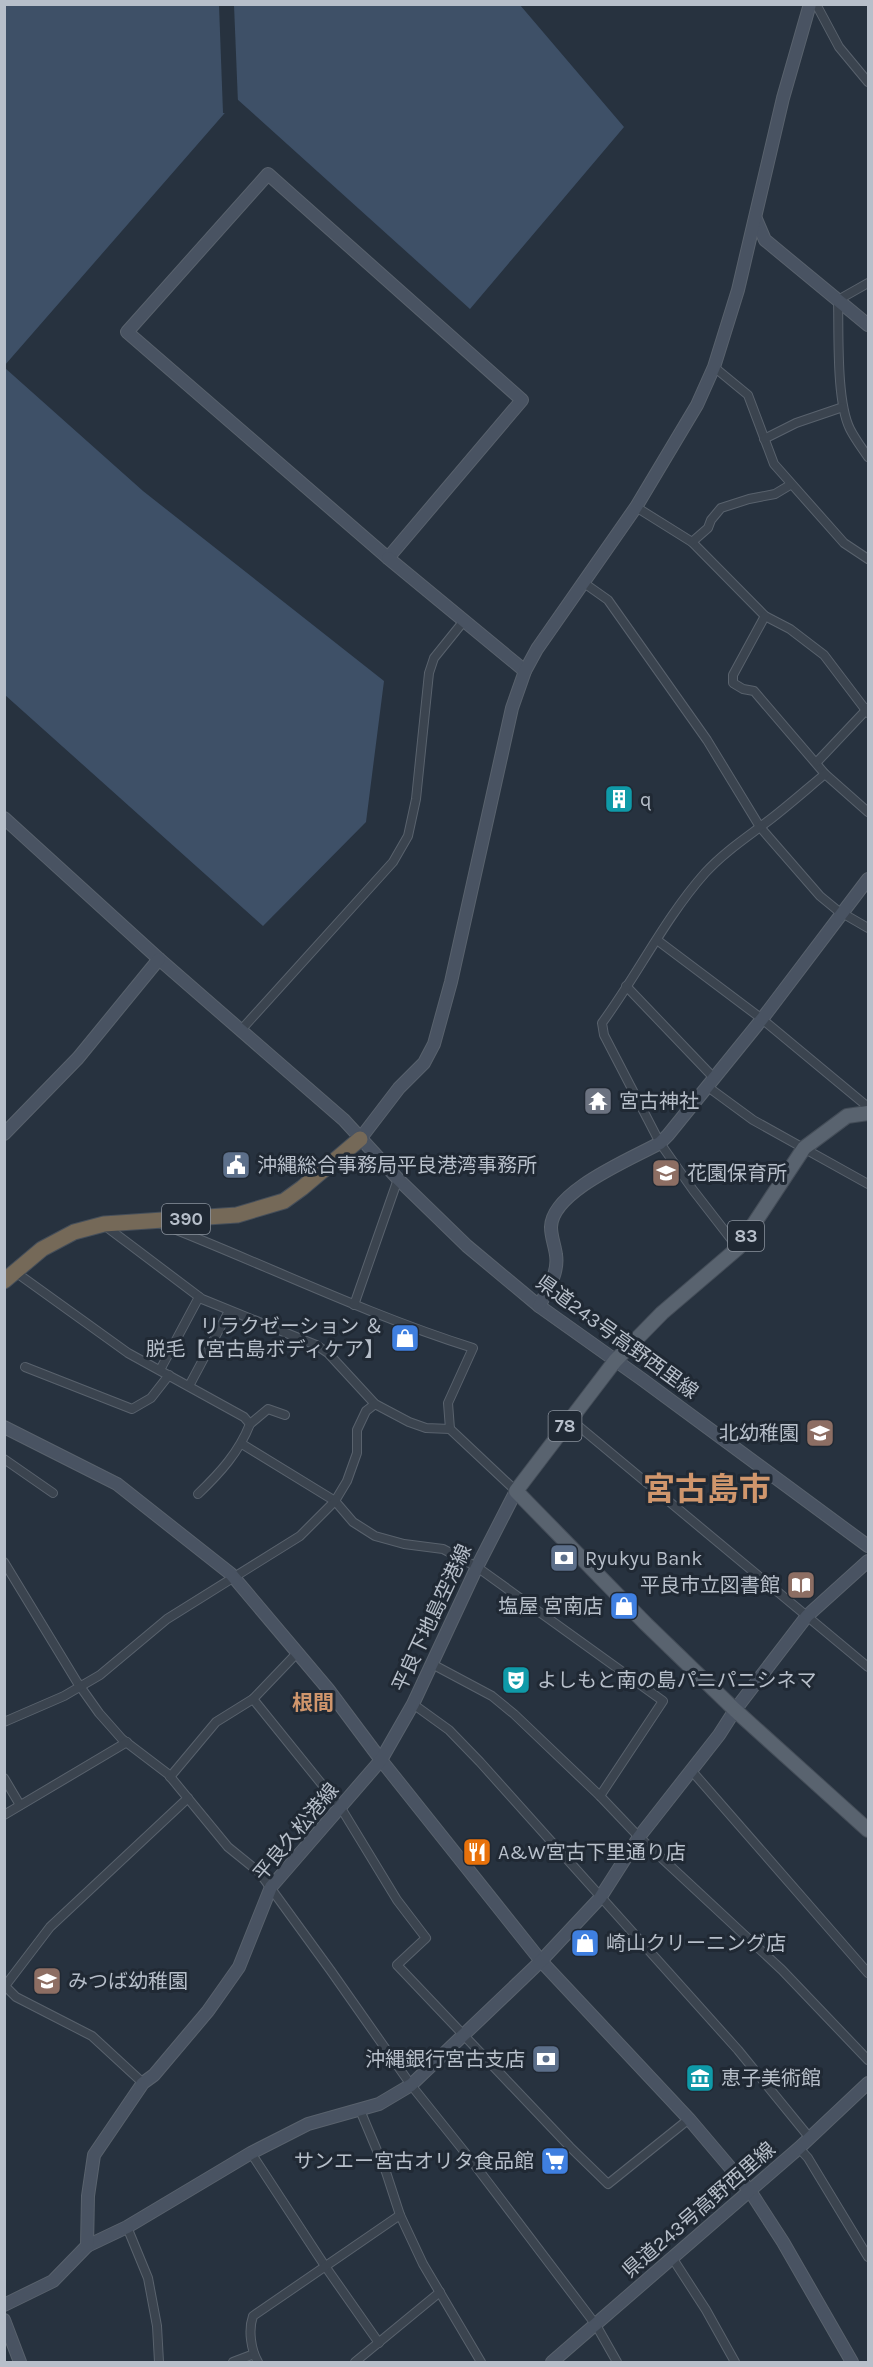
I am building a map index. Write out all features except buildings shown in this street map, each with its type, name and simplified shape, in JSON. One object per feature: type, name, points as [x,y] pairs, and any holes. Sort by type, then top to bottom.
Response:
[{"type":"highway","name":"390","points":[[9,1276],[50,1244],[74,1232],[104,1224],[237,1215],[284,1201],[360,1139]]},
{"type":"main road","name":"83","points":[[615,1361],[662,1313],[738,1248],[804,1148],[847,1116],[868,1113]]},
{"type":"main road","name":"78","points":[[516,1491],[615,1361]]},
{"type":"main road","points":[[516,1491],[646,1624],[735,1710],[868,1830]]},
{"type":"street","points":[[360,1139],[399,1088],[424,1063],[434,1044],[451,982],[512,708],[525,671],[537,649],[636,507],[697,405],[714,367],[738,290],[783,98],[810,4]]},
{"type":"street","points":[[816,4],[839,46],[868,82]]},
{"type":"street","points":[[388,558],[522,400],[268,174],[127,332],[388,558],[463,622],[525,671]]},
{"type":"street","points":[[756,219],[765,240],[868,325]]},
{"type":"street","points":[[838,300],[868,283]]},
{"type":"street","points":[[838,300],[843,407],[850,429],[868,457]]},
{"type":"street","points":[[714,367],[748,395],[774,464],[790,485],[844,543],[868,559]]},
{"type":"street","points":[[764,439],[796,423],[843,407]]},
{"type":"street","points":[[692,542],[708,528],[711,520],[721,508],[775,494],[790,485]]},
{"type":"street","points":[[636,507],[692,542],[765,616],[790,629],[824,655],[868,711],[817,762]]},
{"type":"street","points":[[584,583],[608,600],[707,740],[760,827],[820,896],[868,928]]},
{"type":"street","points":[[765,616],[734,675],[734,683],[743,689],[754,691],[825,774],[868,812]]},
{"type":"street","points":[[241,1030],[393,862],[408,836],[416,799],[429,673],[434,658],[463,622]]},
{"type":"street","points":[[738,1248],[660,1143],[604,1035],[602,1023],[618,1003],[626,986],[705,873],[727,851],[825,774]]},
{"type":"street","name":"県道243号高野西里線","points":[[4,818],[159,959],[344,1120],[398,1179],[467,1246],[539,1306],[868,1545]]},
{"type":"street","points":[[539,1306],[556,1268],[551,1227],[553,1215],[561,1202],[574,1190],[660,1143],[762,1019],[868,879]]},
{"type":"street","points":[[657,940],[762,1019],[868,1107]]},
{"type":"street","points":[[4,1134],[78,1059],[159,959]]},
{"type":"street","points":[[626,986],[711,1083],[753,1120],[868,1184]]},
{"type":"street","points":[[354,1305],[398,1179]]},
{"type":"street","points":[[155,1222],[225,1249],[354,1305],[473,1348],[448,1402],[450,1429]]},
{"type":"street","points":[[104,1224],[199,1297],[316,1345],[328,1353],[375,1404],[409,1422],[426,1428],[450,1429],[516,1491]]},
{"type":"street","points":[[9,1276],[128,1353],[244,1417],[250,1424]]},
{"type":"street","points":[[25,1367],[132,1409],[151,1398],[165,1373],[199,1297]]},
{"type":"street","points":[[189,1386],[229,1311]]},
{"type":"street","points":[[4,1722],[80,1687],[100,1675],[168,1619],[300,1536],[335,1501],[347,1481],[357,1453],[357,1430],[366,1411],[375,1404]]},
{"type":"street","points":[[198,1494],[221,1471],[242,1444],[250,1424],[268,1409],[285,1414]]},
{"type":"street","points":[[570,1419],[868,1667]]},
{"type":"street","points":[[4,1427],[117,1484],[234,1576],[298,1652],[541,1961],[689,2120],[750,2191],[783,2242],[852,2362]]},
{"type":"street","points":[[242,1444],[335,1501],[353,1522],[375,1536],[421,1547],[443,1549],[477,1567],[663,1701],[600,1796]]},
{"type":"street","points":[[4,1459],[53,1493]]},
{"type":"street","name":"平良下地島空港線","points":[[381,1760],[413,1704],[477,1567],[516,1491]]},
{"type":"street","points":[[4,2306],[53,2281],[87,2246],[127,2227],[251,2153],[308,2124],[379,2104],[411,2085],[541,1961],[600,1898],[639,1838],[807,1616],[868,1561]]},
{"type":"street","points":[[4,1562],[80,1687],[99,1713],[127,1742],[170,1777],[228,1847],[259,1872],[271,1887],[411,2085],[596,2325],[617,2362]]},
{"type":"street","points":[[170,1777],[216,1722],[253,1699],[298,1652]]},
{"type":"street","points":[[432,1664],[492,1696],[514,1714],[600,1796],[639,1838],[782,1970],[868,2060]]},
{"type":"street","points":[[253,1699],[341,1808],[397,1900],[426,1938],[397,1965],[608,2184],[689,2120]]},
{"type":"street","points":[[413,1704],[449,1730],[480,1762],[738,2050],[809,2137]]},
{"type":"street","points":[[4,1815],[127,1742]]},
{"type":"street","name":"平良久松港線","points":[[87,2246],[88,2196],[94,2155],[143,2083],[154,2075],[208,2011],[239,1967],[271,1887],[381,1760]]},
{"type":"street","points":[[691,1770],[868,1973]]},
{"type":"street","points":[[4,1778],[20,1805]]},
{"type":"street","points":[[143,2083],[92,2036],[16,1997],[5,1986],[51,1927],[188,1798]]},
{"type":"street","name":"県道243号高野西里線","points":[[552,2362],[799,2148],[868,2083]]},
{"type":"street","points":[[360,2110],[386,2172],[400,2215],[440,2292],[481,2362]]},
{"type":"street","points":[[799,2148],[808,2158],[868,2257]]},
{"type":"street","points":[[251,2153],[379,2343]]},
{"type":"street","points":[[233,2362],[256,2358],[250,2324],[253,2316],[400,2215]]},
{"type":"street","points":[[127,2227],[148,2278],[157,2326],[159,2362]]},
{"type":"street","points":[[673,2259],[706,2310],[735,2362]]},
{"type":"street","points":[[355,2362],[440,2292]]},
{"type":"street","points":[[4,2320],[20,2362]]},
{"type":"water","points":[[5,5],[520,5],[624,127],[470,309],[237,99],[5,365]]},
{"type":"water","points":[[5,368],[143,491],[384,681],[366,822],[263,926],[5,695]]},
{"type":"pier","points":[[219,5],[234,5],[238,103],[229,113],[223,113]]},
{"type":"place","name":"q","points":[[619,799]]},
{"type":"place","name":"宮古神社","points":[[598,1101]]},
{"type":"place","name":"沖縄総合事務局平良港湾事務所","points":[[236,1165]]},
{"type":"place","name":"花園保育所","points":[[666,1173]]},
{"type":"place","name":"リラクゼーション ＆ 脱毛【宮古島ボディケア】","points":[[405,1338]]},
{"type":"place","name":"北幼稚園","points":[[820,1433]]},
{"type":"place","name":"Ryukyu Bank","points":[[564,1558]]},
{"type":"place","name":"平良市立図書館","points":[[801,1585]]},
{"type":"place","name":"塩屋 宮南店","points":[[624,1606]]},
{"type":"place","name":"よしもと南の島パニパニシネマ","points":[[516,1680]]},
{"type":"place","name":"A&W宮古下里通り店","points":[[477,1852]]},
{"type":"place","name":"崎山クリーニング店","points":[[585,1943]]},
{"type":"place","name":"みつば幼稚園","points":[[47,1981]]},
{"type":"place","name":"沖縄銀行宮古支店","points":[[546,2059]]},
{"type":"place","name":"恵子美術館","points":[[700,2078]]},
{"type":"place","name":"サンエー宮古オリタ食品館","points":[[555,2161]]},
{"type":"district","name":"宮古島市","points":[[707,1489]]},
{"type":"district","name":"根間","points":[[313,1703]]}]
